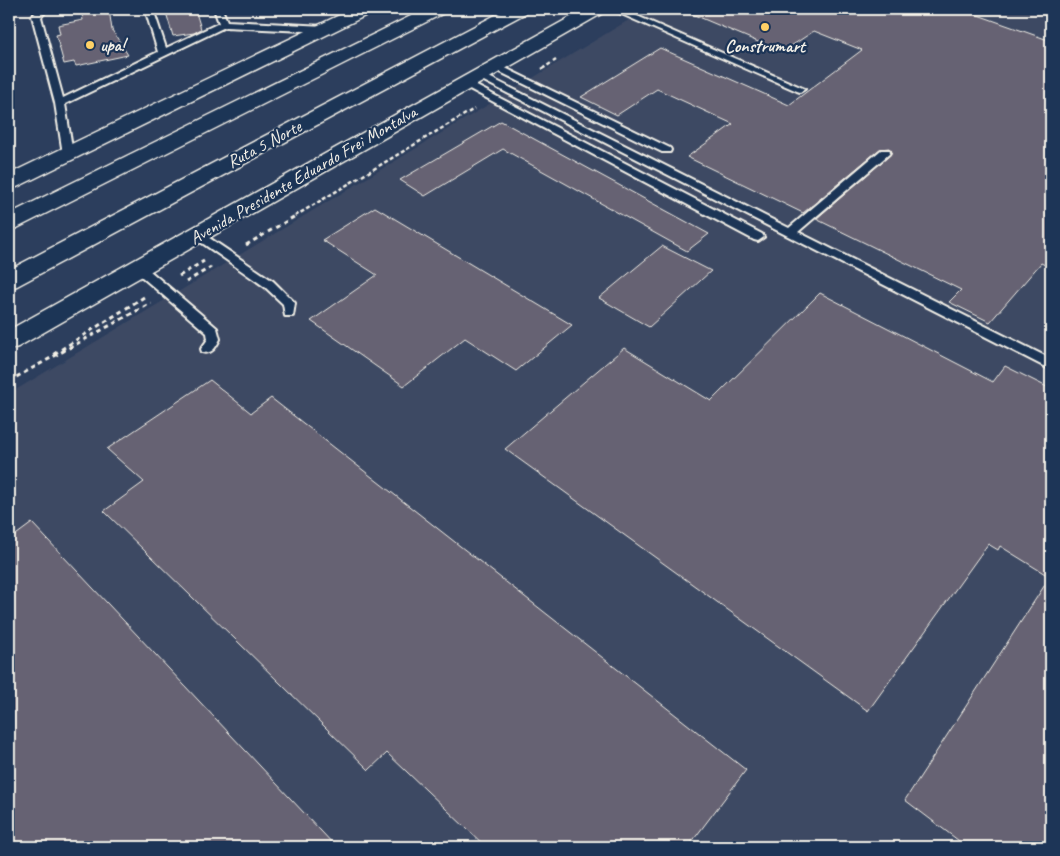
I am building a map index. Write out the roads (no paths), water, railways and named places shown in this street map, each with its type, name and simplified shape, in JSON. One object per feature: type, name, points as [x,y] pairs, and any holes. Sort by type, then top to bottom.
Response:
[{"type":"main road","points":[[9,182],[365,9]]},
{"type":"main road","name":"Ruta 5 Norte","points":[[9,223],[438,9]]},
{"type":"main road","name":"Ruta 5 Norte","points":[[9,280],[520,9]]},
{"type":"main road","name":"Avenida Presidente Eduardo Frei Montalva","points":[[9,341],[597,9]]},
{"type":"lane","points":[[44,9],[36,16],[60,103],[68,154]]},
{"type":"lane","points":[[149,9],[163,53]]},
{"type":"lane","points":[[218,9],[224,24]]},
{"type":"lane","points":[[614,9],[800,89]]},
{"type":"lane","points":[[60,103],[224,24],[324,29]]},
{"type":"lane","points":[[480,75],[524,80],[666,150]]},
{"type":"lane","points":[[480,75],[493,98],[758,237]]},
{"type":"lane","points":[[480,75],[1051,365]]},
{"type":"lane","points":[[790,233],[885,152]]},
{"type":"lane","points":[[199,235],[269,284],[288,303],[289,313]]},
{"type":"lane","points":[[138,268],[214,331],[214,339],[207,349]]},
{"type":"place","name":"Construmart","points":[[765,27]]},
{"type":"place","name":"upa!","points":[[90,45]]}]
